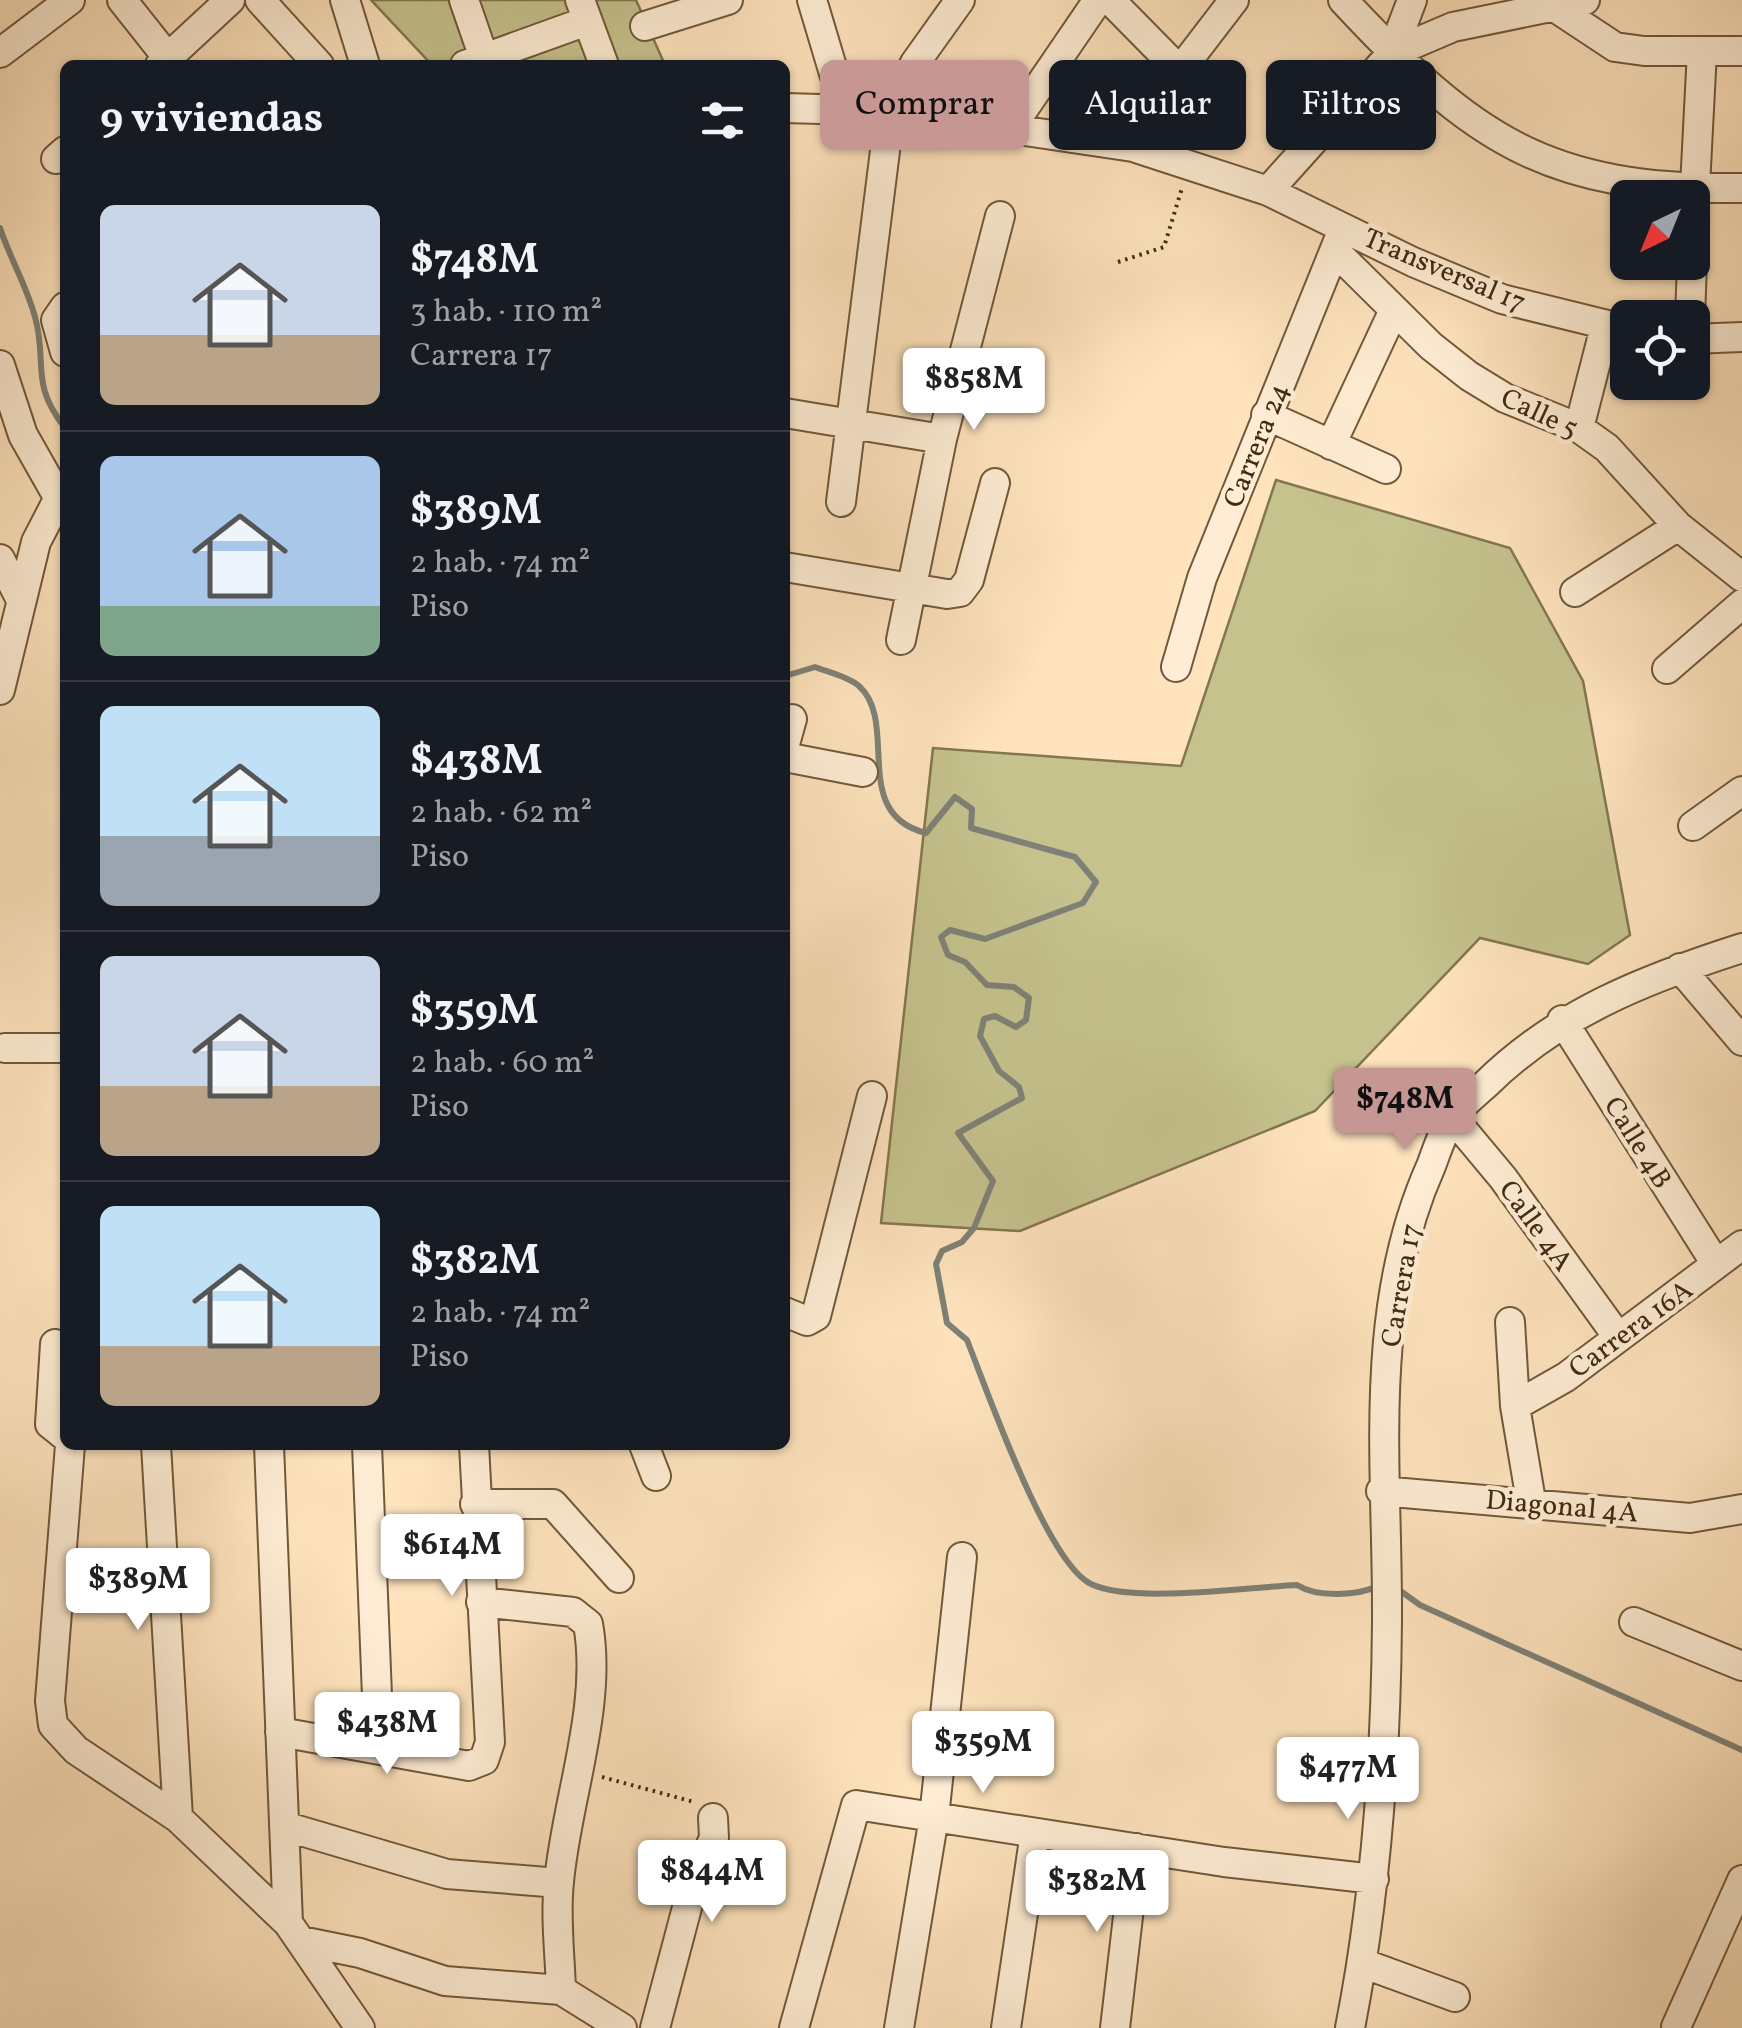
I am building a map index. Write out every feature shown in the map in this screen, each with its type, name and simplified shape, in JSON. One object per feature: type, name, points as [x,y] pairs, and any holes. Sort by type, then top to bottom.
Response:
[{"type":"street","points":[[0,54],[70,0]]},
{"type":"street","points":[[122,0],[163,60]]},
{"type":"street","points":[[165,60],[230,0]]},
{"type":"street","points":[[260,0],[315,60]]},
{"type":"street","points":[[345,0],[363,60]]},
{"type":"street","points":[[464,0],[474,60]]},
{"type":"street","points":[[645,26],[728,0]]},
{"type":"street","points":[[812,0],[830,60]]},
{"type":"street","points":[[916,60],[960,0]]},
{"type":"street","points":[[1029,101],[1098,0]]},
{"type":"street","points":[[1110,0],[1168,60]]},
{"type":"street","points":[[1189,60],[1234,0]]},
{"type":"street","points":[[1343,0],[1392,53],[1457,112],[1537,160],[1617,180]]},
{"type":"street","points":[[1268,191],[1392,53],[1412,0]]},
{"type":"street","points":[[1392,53],[1453,27],[1584,0]]},
{"type":"street","points":[[1556,8],[1616,47],[1742,51]]},
{"type":"street","points":[[478,60],[584,10],[602,60]]},
{"type":"street","points":[[1695,180],[1702,52]]},
{"type":"street","name":"Transversal 17","points":[[790,108],[820,107]]},
{"type":"street","points":[[841,502],[885,150]]},
{"type":"street","name":"Transversal 17","points":[[1144,150],[1268,191],[1340,238],[1414,262],[1502,299],[1610,326]]},
{"type":"street","points":[[1710,188],[1742,188]]},
{"type":"street","points":[[901,640],[942,440],[1000,216]]},
{"type":"street","name":"Calle 5","points":[[1340,238],[1394,310],[1469,376],[1505,398],[1579,428],[1627,466],[1678,526],[1742,577]]},
{"type":"street","name":"Carrera 24","points":[[1176,667],[1202,578],[1340,238]]},
{"type":"street","points":[[1331,446],[1394,310]]},
{"type":"street","points":[[1710,338],[1742,337]]},
{"type":"street","points":[[1579,428],[1610,344]]},
{"type":"street","points":[[0,373],[23,435],[60,489]]},
{"type":"street","points":[[790,414],[942,440]]},
{"type":"street","points":[[1266,416],[1386,469]]},
{"type":"street","points":[[790,568],[912,585],[947,594],[960,592],[969,580],[996,483]]},
{"type":"street","points":[[0,690],[36,542],[60,492]]},
{"type":"street","points":[[1575,592],[1678,526]]},
{"type":"street","points":[[0,560],[21,600]]},
{"type":"street","points":[[1667,668],[1742,604]]},
{"type":"street","points":[[790,758],[863,772]]},
{"type":"street","points":[[1694,826],[1742,791]]},
{"type":"street","name":"Carrera 17","points":[[1350,2028],[1374,1880],[1387,1622],[1382,1490],[1386,1350],[1396,1271],[1418,1195],[1452,1117],[1510,1060],[1562,1020],[1680,968],[1742,948]]},
{"type":"street","points":[[1680,968],[1742,1041]]},
{"type":"street","name":"Calle 4B","points":[[1562,1020],[1716,1264]]},
{"type":"street","points":[[5,1048],[60,1048]]},
{"type":"street","points":[[796,1316],[816,1316],[872,1096]]},
{"type":"street","name":"Calle 4A","points":[[1452,1117],[1503,1178],[1618,1337]]},
{"type":"street","name":"Carrera 16A","points":[[1515,1406],[1566,1376],[1742,1245]]},
{"type":"street","points":[[1510,1322],[1515,1406],[1530,1501]]},
{"type":"street","points":[[54,1344],[50,1424],[60,1432]]},
{"type":"street","points":[[70,1450],[50,1701],[52,1724],[76,1750],[178,1818],[294,1932],[360,2028]]},
{"type":"street","points":[[156,1450],[178,1818]]},
{"type":"street","points":[[269,1450],[284,1826],[294,1932]]},
{"type":"street","points":[[367,1450],[379,1746]]},
{"type":"street","points":[[280,1732],[379,1746],[469,1766],[484,1760],[490,1742],[474,1450]]},
{"type":"street","points":[[646,1450],[656,1476]]},
{"type":"street","name":"Diagonal 4A","points":[[1382,1490],[1690,1518],[1742,1509]]},
{"type":"street","points":[[476,1504],[553,1504],[619,1578]]},
{"type":"street","points":[[900,2028],[934,1817],[962,1557]]},
{"type":"street","points":[[481,1602],[573,1612],[588,1624],[592,1646],[579,1774],[558,1883],[562,1990]]},
{"type":"street","points":[[1634,1622],[1740,1659]]},
{"type":"street","points":[[794,2028],[856,1805],[1374,1880]]},
{"type":"street","points":[[655,2028],[693,1885],[714,1838],[714,1818]]},
{"type":"street","points":[[284,1826],[447,1874],[558,1883]]},
{"type":"street","points":[[1006,2028],[1035,1833]]},
{"type":"street","points":[[1115,2028],[1136,1848]]},
{"type":"street","points":[[1676,2027],[1742,1880]]},
{"type":"street","points":[[294,1932],[445,1981],[562,1990],[622,2028]]},
{"type":"street","points":[[1362,1964],[1456,1998]]},
{"type":"path","points":[[1118,262],[1164,247],[1188,164]]},
{"type":"path","points":[[579,1774],[616,1779],[694,1802],[714,1818]]},
{"type":"shaded area","points":[[371,0],[636,0],[663,60],[427,60]]},
{"type":"shaded area","points":[[1276,480],[1510,548],[1583,681],[1630,935],[1588,964],[1480,938],[1315,1111],[1020,1231],[881,1223],[933,748],[1181,766]]},
{"type":"waterway","points":[[0,228],[35,317],[43,385],[60,421]]},
{"type":"waterway","points":[[790,674],[815,667],[859,686],[870,702],[876,722],[882,788],[889,807],[903,823],[926,833],[955,797],[972,809],[971,828],[1075,857],[1096,882],[1083,903],[985,939],[950,930],[941,937],[948,955],[965,962],[987,985],[1014,987],[1029,998],[1026,1020],[1016,1027],[995,1016],[984,1019],[980,1036],[999,1071],[1019,1087],[1022,1098],[958,1133],[993,1181],[974,1228],[962,1242],[942,1251],[936,1264],[947,1323],[967,1340],[1020,1473],[1056,1544],[1074,1570],[1091,1584],[1133,1593],[1297,1585],[1338,1594],[1380,1585]]},
{"type":"waterway","points":[[1395,1587],[1420,1605],[1742,1750]]}]
